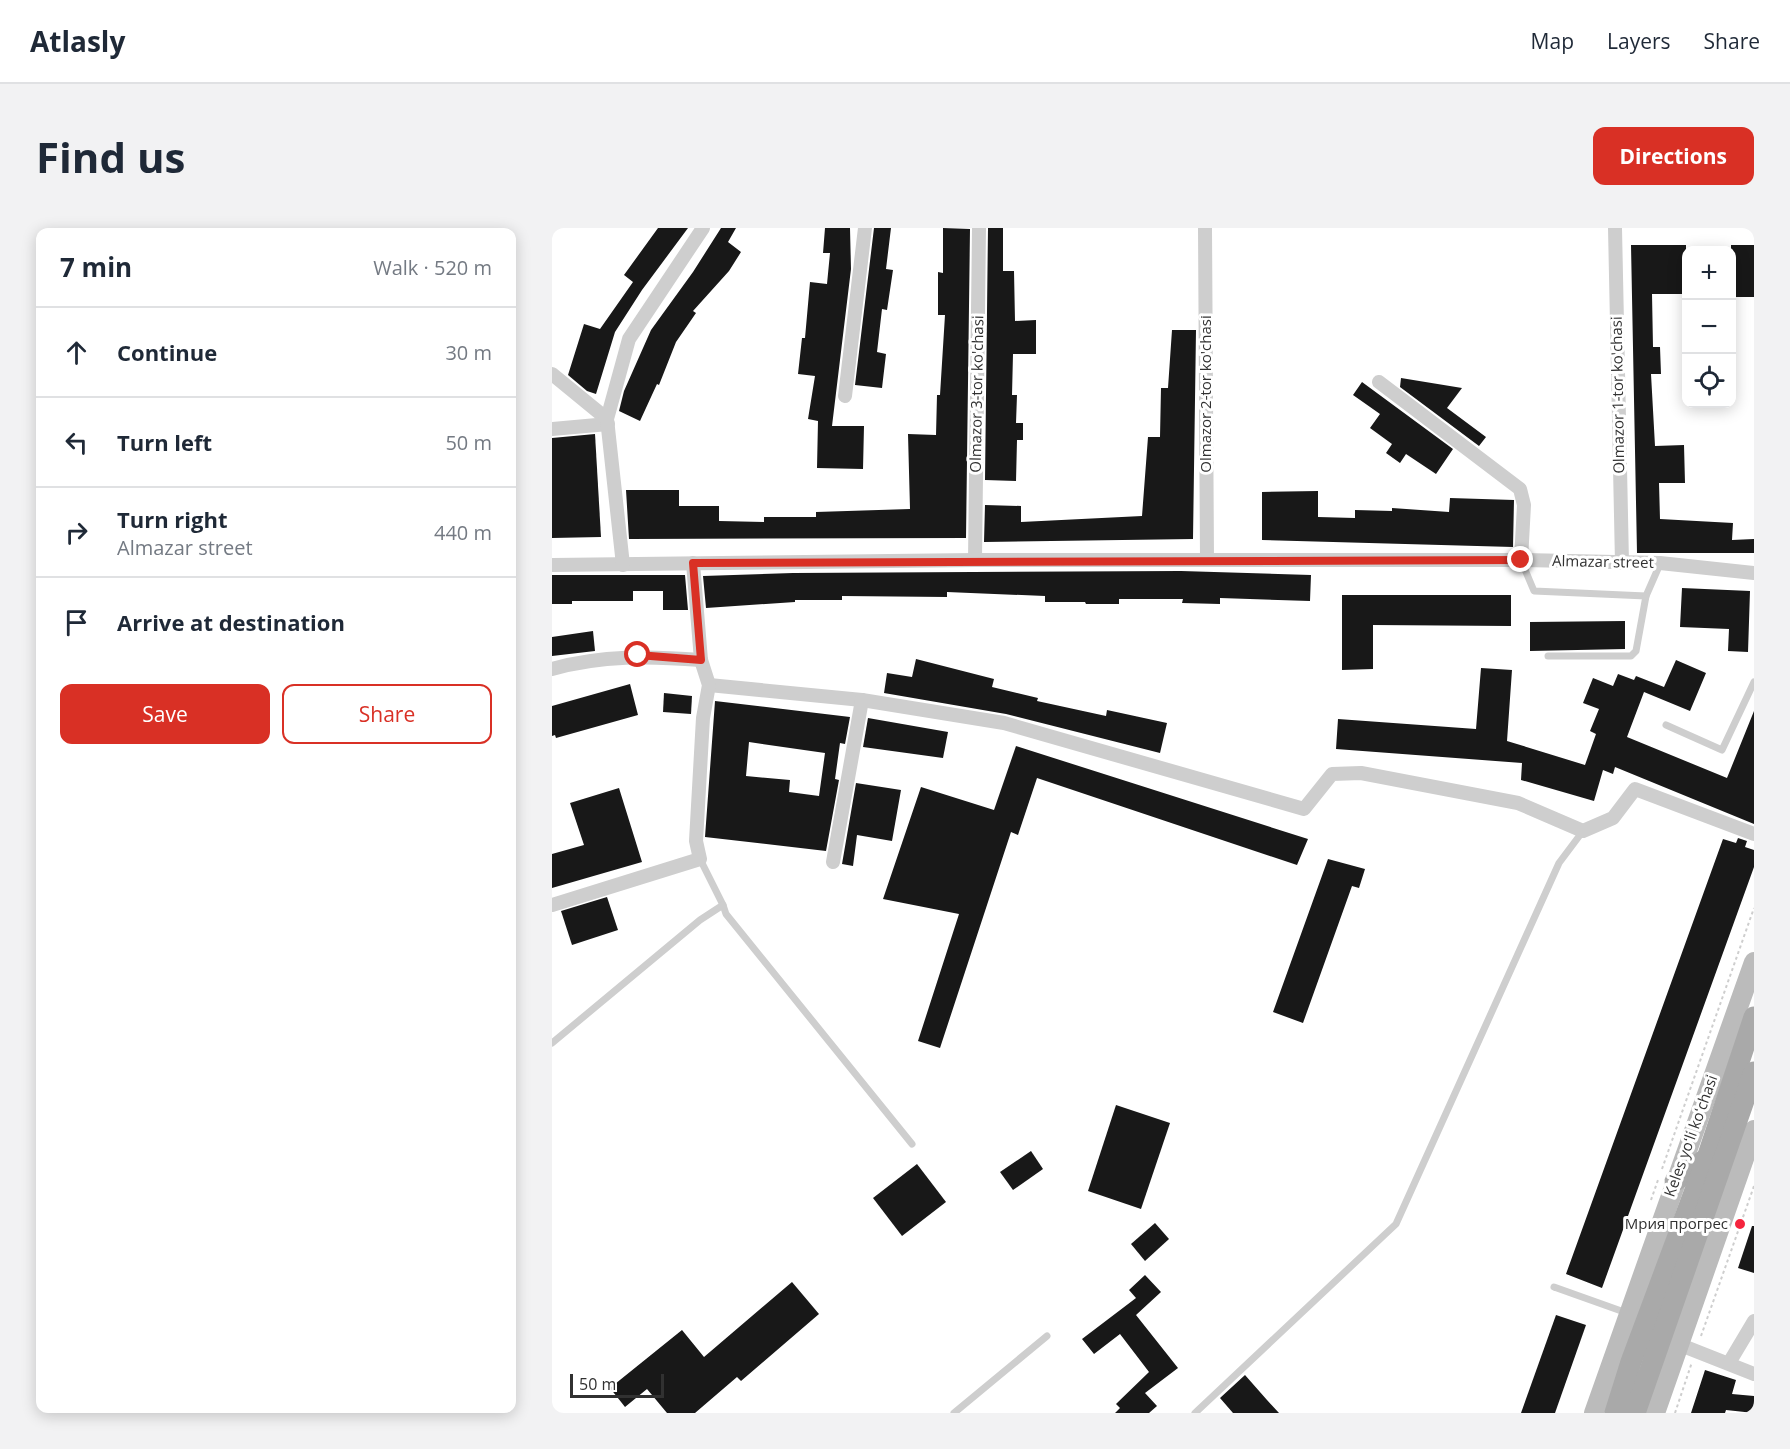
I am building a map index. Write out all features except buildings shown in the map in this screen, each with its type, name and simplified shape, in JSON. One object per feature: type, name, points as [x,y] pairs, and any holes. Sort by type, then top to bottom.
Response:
[{"type":"main road","name":"Keles yoʻli koʻchasi","points":[[1615,1413],[1631,1362],[1707,1158],[1754,1017]]},
{"type":"main road","points":[[1635,1413],[1754,1072]]},
{"type":"main road","points":[[1675,1181],[1707,1158]]},
{"type":"street","points":[[623,565],[607,422],[629,339],[704,228]]},
{"type":"street","points":[[845,396],[865,228]]},
{"type":"street","name":"Olmazor 3-tor ko'chasi","points":[[975,560],[979,228]]},
{"type":"street","name":"Olmazor 2-tor ko'chasi","points":[[1205,228],[1207,560]]},
{"type":"street","name":"Olmazor 1-tor ko'chasi","points":[[1615,228],[1622,562]]},
{"type":"street","points":[[552,374],[607,422]]},
{"type":"street","points":[[1379,382],[1520,489],[1524,505],[1521,560]]},
{"type":"street","points":[[552,429],[607,422]]},
{"type":"street","name":"Almazar street","points":[[552,565],[975,560],[1521,560],[1660,563],[1754,573]]},
{"type":"street","points":[[552,905],[700,859],[696,841],[703,718],[709,686],[701,660],[693,563]]},
{"type":"street","points":[[552,669],[576,663],[638,655],[701,660]]},
{"type":"street","points":[[709,686],[862,700],[1004,723],[1304,809],[1332,774],[1362,773],[1518,803],[1583,831],[1613,818],[1635,789],[1754,834]]},
{"type":"street","points":[[833,862],[862,700]]},
{"type":"street","name":"Keles yoʻli koʻchasi","points":[[1594,1413],[1627,1313],[1754,962]]},
{"type":"street","points":[[1655,1413],[1754,1130]]},
{"type":"street","points":[[1729,1363],[1754,1321]]},
{"type":"street","points":[[1678,1344],[1754,1374]]},
{"type":"lane","points":[[1521,560],[1534,591],[1646,596]]},
{"type":"lane","points":[[1548,656],[1631,656],[1636,651],[1646,596],[1660,563]]},
{"type":"lane","points":[[1666,725],[1722,750],[1754,682]]},
{"type":"lane","points":[[1195,1413],[1396,1224],[1559,863],[1583,831]]},
{"type":"lane","points":[[700,859],[726,914],[912,1144]]},
{"type":"lane","points":[[552,1043],[700,920],[723,905]]},
{"type":"lane","points":[[1554,1287],[1627,1313]]},
{"type":"lane","points":[[954,1413],[1047,1336]]},
{"type":"path","points":[[1701,1336],[1754,1186]]},
{"type":"path","points":[[1675,1413],[1693,1360]]},
{"type":"place","name":"Мрия прогрес","points":[[1740,1224]]},
{"type":"route","points":[[638,655],[701,660],[693,563],[975,560],[1521,560]]}]
